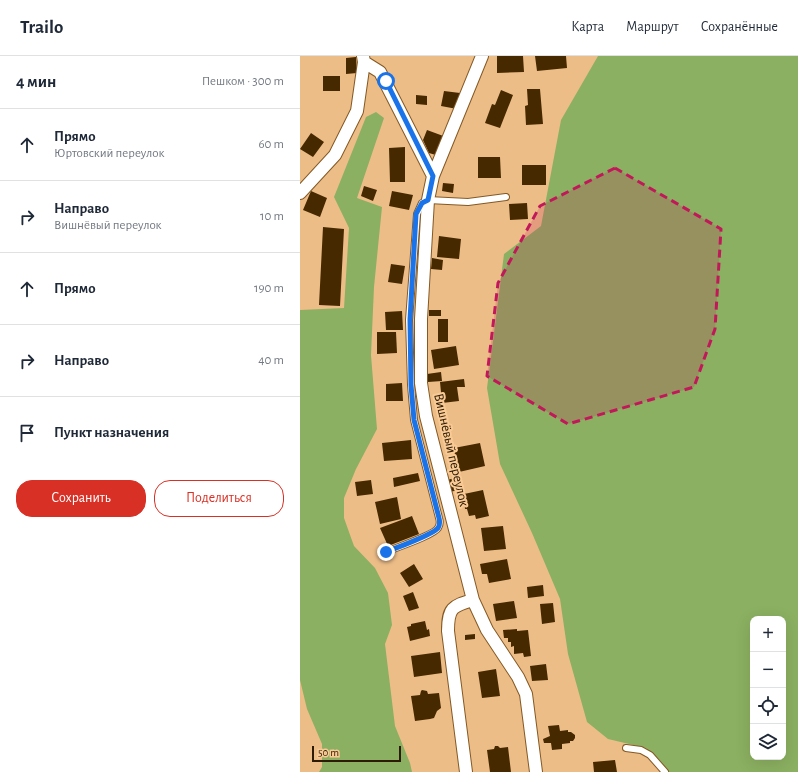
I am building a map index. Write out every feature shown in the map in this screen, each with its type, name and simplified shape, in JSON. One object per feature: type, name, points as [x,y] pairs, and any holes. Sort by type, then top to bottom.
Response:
[{"type":"street","name":"Вишнёвый переулок","points":[[482,56],[433,176],[428,200],[421,319],[422,383],[426,416],[473,600],[487,630],[518,677],[526,694],[536,772]]},
{"type":"street","points":[[364,59],[380,72],[433,176]]},
{"type":"street","points":[[300,192],[335,155],[357,111],[364,59]]},
{"type":"street","points":[[466,772],[448,630],[448,616],[452,609],[460,603],[473,600]]},
{"type":"lane","points":[[386,552],[430,534],[438,529],[440,524],[414,420],[411,385],[410,320],[416,214],[422,203],[428,200],[468,202],[506,197]]},
{"type":"lane","points":[[626,748],[641,750],[650,755],[665,772]]},
{"type":"highlighted area","points":[[615,168],[721,229],[715,329],[694,387],[568,424],[487,376],[498,283],[540,206]]},
{"type":"green space","points":[[598,56],[798,56],[798,772],[668,772],[646,748],[608,739],[587,722],[568,654],[560,599],[532,533],[500,464],[487,388],[504,254],[541,226],[561,120]]},
{"type":"green space","points":[[376,112],[384,118],[357,198],[382,207],[374,287],[371,355],[377,429],[356,469],[344,498],[344,518],[354,546],[375,568],[388,593],[392,625],[385,644],[395,726],[410,763],[412,772],[319,772],[322,767],[322,744],[307,709],[300,680],[300,310],[344,308],[349,228],[334,197],[366,117]]},
{"type":"building","points":[[497,56],[523,56],[524,72],[497,73]]},
{"type":"building","points":[[535,56],[566,56],[567,68],[537,71]]},
{"type":"building","points":[[356,57],[357,73],[346,74],[346,58]]},
{"type":"building","points":[[323,76],[340,76],[340,91],[323,91]]},
{"type":"building","points":[[527,89],[540,89],[543,124],[526,125],[525,106],[528,105]]},
{"type":"building","points":[[501,90],[513,95],[500,128],[485,123],[492,104],[495,105]]},
{"type":"building","points":[[444,91],[460,93],[457,109],[441,106]]},
{"type":"building","points":[[416,95],[427,96],[427,105],[416,104]]},
{"type":"building","points":[[427,130],[446,137],[439,156],[429,153],[423,140]]},
{"type":"building","points":[[311,133],[324,142],[313,157],[300,149]]},
{"type":"building","points":[[405,147],[405,182],[390,182],[389,148]]},
{"type":"building","points":[[478,157],[500,157],[501,178],[478,178]]},
{"type":"building","points":[[522,165],[546,165],[546,185],[522,185]]},
{"type":"building","points":[[443,183],[454,184],[453,193],[442,191]]},
{"type":"building","points":[[364,186],[377,190],[373,201],[361,196]]},
{"type":"building","points":[[311,191],[327,198],[320,217],[303,210]]},
{"type":"building","points":[[392,191],[413,195],[409,210],[389,206]]},
{"type":"building","points":[[527,203],[528,219],[510,220],[509,204]]},
{"type":"building","points":[[323,227],[344,229],[340,306],[319,305]]},
{"type":"building","points":[[439,236],[461,239],[459,259],[437,257]]},
{"type":"building","points":[[432,258],[443,260],[442,270],[431,269]]},
{"type":"building","points":[[391,264],[405,266],[402,284],[388,282]]},
{"type":"building","points":[[429,310],[441,310],[441,316],[429,316]]},
{"type":"building","points":[[402,311],[403,330],[386,330],[385,312]]},
{"type":"building","points":[[438,319],[448,319],[448,342],[438,342]]},
{"type":"building","points":[[377,332],[396,332],[397,353],[377,354]]},
{"type":"building","points":[[456,346],[459,365],[434,369],[431,350]]},
{"type":"building","points":[[441,372],[442,381],[428,382],[427,374]]},
{"type":"building","points":[[464,379],[465,387],[457,387],[459,401],[442,403],[440,382]]},
{"type":"building","points":[[402,383],[403,401],[386,401],[386,384]]},
{"type":"building","points":[[411,440],[412,459],[384,461],[382,443]]},
{"type":"building","points":[[480,443],[485,466],[459,472],[454,460],[454,448]]},
{"type":"building","points":[[418,473],[420,481],[394,487],[393,478]]},
{"type":"building","points":[[459,477],[462,489],[450,492],[447,480]]},
{"type":"building","points":[[371,480],[373,494],[357,496],[355,482]]},
{"type":"building","points":[[483,490],[489,516],[476,519],[475,515],[469,516],[467,509],[465,509],[464,494]]},
{"type":"building","points":[[397,497],[401,519],[380,524],[375,502]]},
{"type":"building","points":[[412,516],[419,534],[388,546],[380,528]]},
{"type":"building","points":[[503,526],[506,549],[484,551],[481,528]]},
{"type":"building","points":[[507,559],[511,579],[489,583],[487,574],[482,574],[480,564]]},
{"type":"building","points":[[414,564],[423,579],[409,587],[400,573]]},
{"type":"building","points":[[543,585],[544,596],[528,598],[527,587]]},
{"type":"building","points":[[413,592],[419,608],[409,611],[403,596]]},
{"type":"building","points":[[514,601],[517,618],[496,621],[493,604]]},
{"type":"building","points":[[553,603],[555,622],[542,624],[540,604]]},
{"type":"building","points":[[425,621],[427,630],[429,629],[430,636],[410,641],[407,627],[411,626],[411,624]]},
{"type":"building","points":[[517,629],[517,631],[528,630],[531,656],[524,657],[523,653],[514,654],[514,646],[511,647],[511,642],[508,642],[508,638],[504,638],[503,630]]},
{"type":"building","points":[[475,634],[475,639],[465,640],[465,635]]},
{"type":"building","points":[[440,652],[442,673],[414,677],[411,656]]},
{"type":"building","points":[[546,664],[548,680],[532,681],[530,666]]},
{"type":"building","points":[[496,669],[500,696],[482,698],[478,672]]},
{"type":"building","points":[[422,690],[427,691],[428,694],[439,693],[441,708],[437,711],[434,718],[415,721],[411,696],[420,695]]},
{"type":"building","points":[[559,725],[560,731],[568,730],[568,732],[575,735],[575,738],[573,741],[570,741],[570,743],[562,744],[562,749],[552,750],[551,743],[544,743],[543,739],[550,736],[548,726]]},
{"type":"building","points":[[495,746],[500,748],[508,747],[511,772],[490,772],[487,750],[494,749]]},
{"type":"building","points":[[615,760],[617,772],[594,772],[593,762]]},
{"type":"route","points":[[386,81],[433,176],[428,200],[422,203],[416,214],[411,284],[411,385],[414,420],[440,524],[438,529],[430,534],[386,552]]}]
